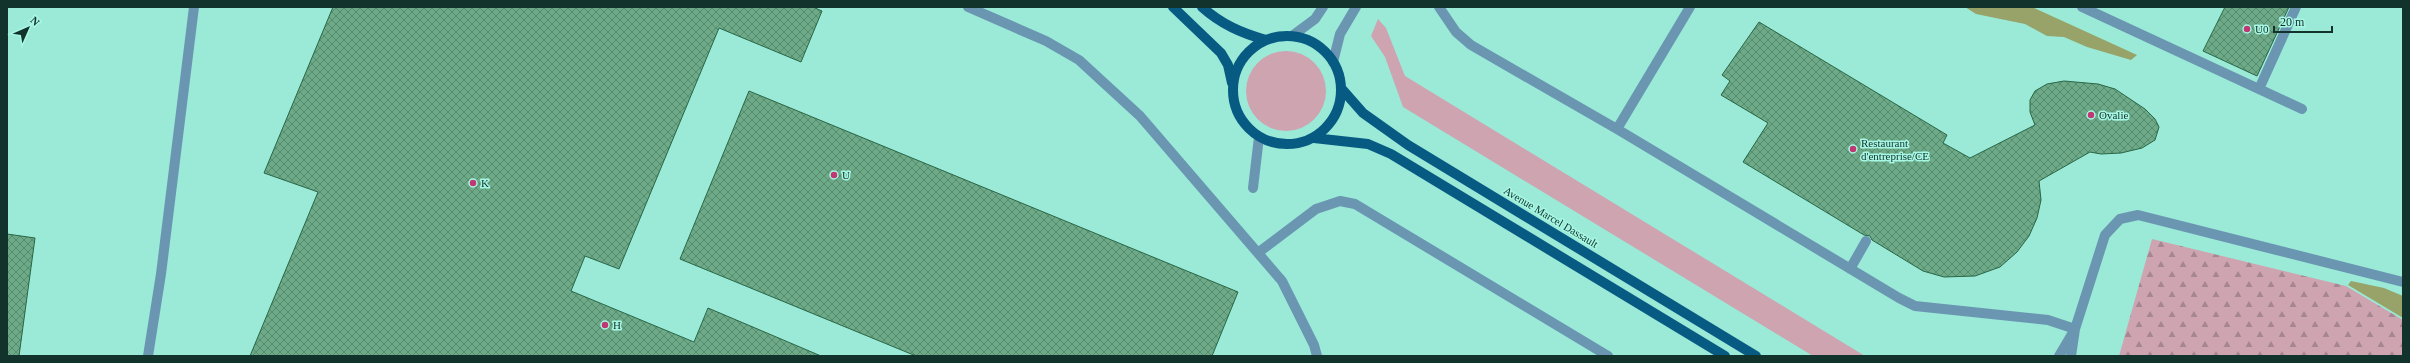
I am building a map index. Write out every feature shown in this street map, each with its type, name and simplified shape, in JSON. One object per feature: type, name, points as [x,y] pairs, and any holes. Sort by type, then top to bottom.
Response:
[{"type":"main road","points":[[1173,7],[1221,53],[1228,65],[1233,85]]},
{"type":"main road","points":[[1202,7],[1212,16],[1238,32],[1266,40]]},
{"type":"main road","points":[[1292,36],[1308,40],[1322,49],[1333,62],[1339,74],[1341,88],[1340,103],[1334,117],[1326,129],[1314,138],[1288,145],[1272,143],[1259,137],[1247,127],[1238,114],[1233,100],[1233,85],[1236,71],[1243,58],[1253,48],[1266,40],[1292,36]]},
{"type":"main road","name":"Avenue Marcel Dassault","points":[[1341,88],[1363,112],[1408,145],[1756,356]]},
{"type":"main road","points":[[1314,138],[1368,144],[1391,154],[1724,356]]},
{"type":"street","points":[[148,356],[161,274],[194,7]]},
{"type":"street","points":[[968,7],[1046,41],[1079,60],[1106,83],[1140,116],[1259,252],[1282,281],[1314,345],[1317,356]]},
{"type":"street","points":[[1292,36],[1316,19],[1323,7]]},
{"type":"street","points":[[1333,62],[1340,34],[1356,7]]},
{"type":"street","points":[[1439,7],[1456,32],[1471,45],[1617,129],[1850,269],[1915,306],[2048,320],[2075,328]]},
{"type":"street","points":[[1617,129],[1690,7]]},
{"type":"street","points":[[2082,7],[2302,109]]},
{"type":"street","points":[[2259,89],[2296,7]]},
{"type":"street","points":[[1253,188],[1259,137]]},
{"type":"street","points":[[1259,252],[1316,210],[1340,201],[1355,204],[1608,356]]},
{"type":"street","points":[[2071,356],[2075,328],[2105,234],[2111,226],[2128,216],[2146,216],[2403,282]]},
{"type":"street","points":[[1850,269],[1866,241]]},
{"type":"street","points":[[2059,356],[2075,328]]},
{"type":"green space","points":[[1378,19],[1386,28],[1405,76],[1865,356],[1813,356],[1403,107],[1385,57],[1371,36]]},
{"type":"green space","points":[[1286,51],[1301,54],[1314,63],[1323,76],[1326,91],[1323,106],[1314,119],[1301,128],[1286,131],[1271,128],[1258,119],[1249,106],[1246,91],[1249,76],[1258,63],[1271,54]]},
{"type":"green space","points":[[2152,239],[2346,286],[2403,320],[2403,356],[2119,356]]},
{"type":"shaded area","points":[[1965,7],[2032,7],[2137,55],[2131,60],[2087,47],[2064,37],[2047,36],[2025,24],[1976,14]]},
{"type":"shaded area","points":[[2351,281],[2384,288],[2403,296],[2403,318],[2348,285]]},
{"type":"building","name":"K","points":[[333,7],[813,7],[822,11],[801,62],[719,28],[619,269],[585,256],[571,291],[694,342],[708,308],[821,356],[250,356],[318,192],[264,173]]},
{"type":"building","name":"U0","points":[[2225,7],[2289,7],[2257,76],[2203,51]]},
{"type":"building","name":"Restaurant d'entreprise/CE","points":[[1759,22],[1947,135],[1943,143],[1970,158],[2035,125],[2030,112],[2030,100],[2035,91],[2047,84],[2064,81],[2098,84],[2115,89],[2145,109],[2155,119],[2159,127],[2155,140],[2142,148],[2121,153],[2101,154],[2090,152],[2039,181],[2041,200],[2037,218],[2029,236],[2017,252],[2000,267],[1975,276],[1944,277],[1923,271],[1872,240],[1870,236],[1864,235],[1743,162],[1768,123],[1721,95],[1730,81],[1722,75]]},
{"type":"building","name":"U","points":[[749,91],[1238,292],[1212,356],[916,356],[680,259]]},
{"type":"building","points":[[7,234],[35,238],[19,356],[7,356]]},
{"type":"place","name":"U0","points":[[2247,29]]},
{"type":"place","name":"Ovalie","points":[[2091,115]]},
{"type":"place","name":"Restaurant d'entreprise/CE","points":[[1853,149]]},
{"type":"place","name":"U","points":[[834,175]]},
{"type":"place","name":"K","points":[[473,183]]},
{"type":"place","name":"H","points":[[605,325]]}]
